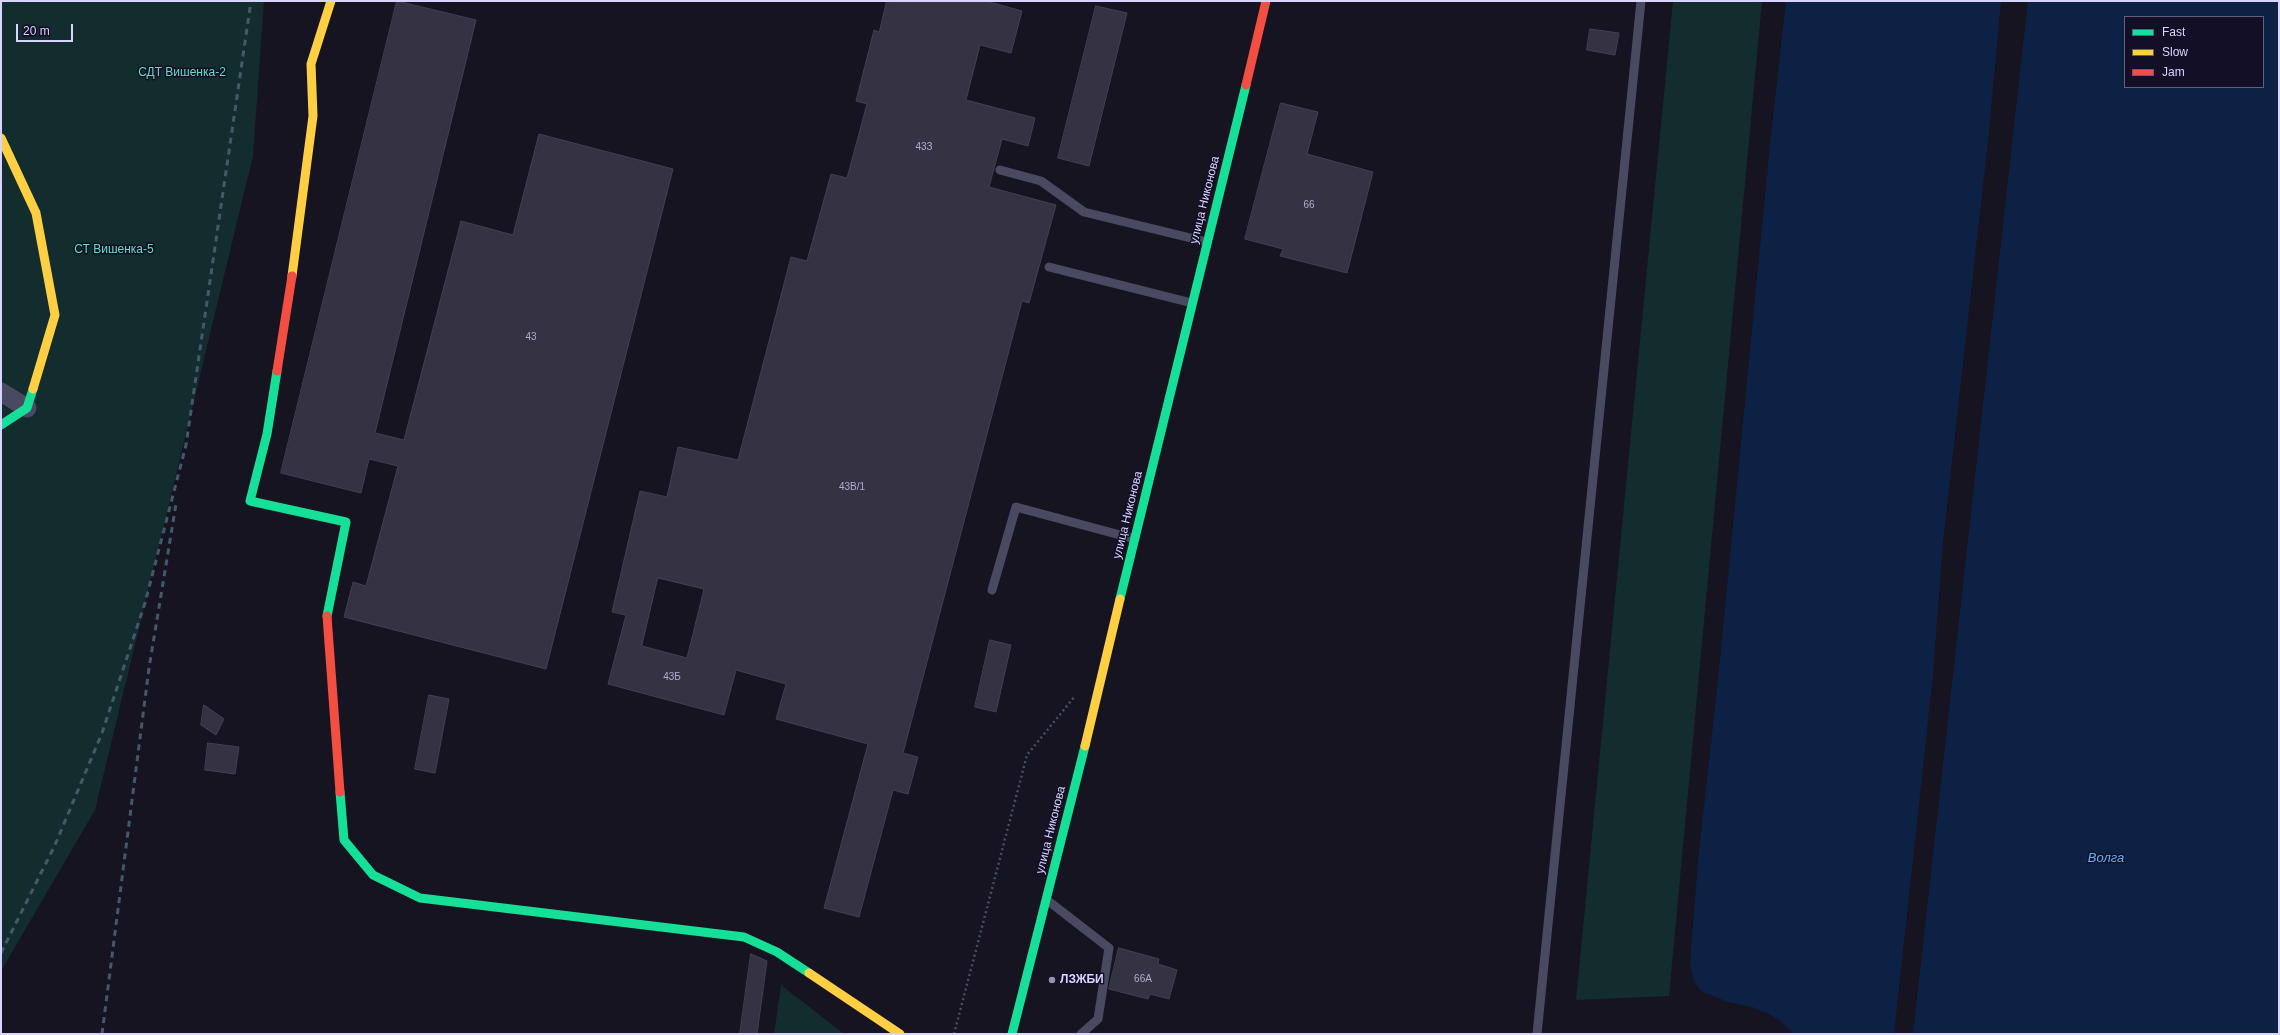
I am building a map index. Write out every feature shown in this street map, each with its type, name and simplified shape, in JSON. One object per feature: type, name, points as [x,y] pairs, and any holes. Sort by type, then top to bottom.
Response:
[{"type":"street","points":[[331,1],[311,64],[313,116],[292,273],[267,434],[250,501],[346,522],[327,615],[344,840],[373,875],[420,898],[744,937],[778,952],[900,1034]]},
{"type":"street","name":"улица Никонова","points":[[1012,1034],[1135,539],[1266,1]]},
{"type":"street","points":[[1,138],[36,214],[55,315],[27,408],[1,425]]},
{"type":"street","points":[[1,392],[27,408]]},
{"type":"lane","points":[[1537,1034],[1641,1]]},
{"type":"lane","points":[[1000,170],[1041,181],[1084,212],[1207,242]]},
{"type":"lane","points":[[1049,267],[1192,303]]},
{"type":"lane","points":[[992,590],[1016,507],[1135,539]]},
{"type":"lane","points":[[1046,900],[1109,948],[1098,1019],[1081,1034]]},
{"type":"green space","name":"СТ Вишенка-5","points":[[1,1],[264,1],[253,156],[95,810],[1,971]]},
{"type":"green space","points":[[1673,1],[1762,1],[1669,996],[1576,1000]]},
{"type":"green space","points":[[781,985],[844,1034],[774,1034]]},
{"type":"water","points":[[1786,1],[2001,1],[1988,141],[1943,542],[1933,675],[1894,1034],[1794,1034],[1781,1021],[1767,1013],[1752,1007],[1728,1002],[1701,991],[1694,981],[1690,964],[1698,861],[1718,680],[1770,144]]},
{"type":"water","name":"Волга","points":[[2028,1],[2279,1],[2279,1034],[1913,1034]]},
{"type":"building","points":[[397,1],[476,20],[375,433],[404,440],[461,221],[513,235],[539,134],[673,169],[546,669],[344,617],[353,582],[366,586],[398,466],[369,459],[361,493],[281,473]]},
{"type":"building","points":[[887,1],[986,1],[1022,11],[1011,53],[980,45],[966,100],[1035,118],[1028,146],[1002,139],[989,187],[1056,205],[1029,303],[1022,301],[903,753],[918,757],[908,794],[893,790],[859,917],[824,908],[868,744],[776,719],[786,684],[736,670],[724,715],[608,684],[626,615],[612,612],[640,491],[667,497],[678,447],[738,460],[791,257],[807,261],[831,174],[847,178],[867,104],[856,101],[874,30],[879,32]],"holes":[[[658,578],[704,589],[687,658],[642,646]]]},
{"type":"building","points":[[1096,6],[1127,13],[1089,166],[1058,158]]},
{"type":"building","points":[[1590,29],[1619,33],[1615,55],[1587,50]]},
{"type":"building","points":[[1281,103],[1318,112],[1307,154],[1373,172],[1347,273],[1280,256],[1283,249],[1245,239]]},
{"type":"building","points":[[990,640],[1011,645],[996,712],[975,707]]},
{"type":"building","points":[[429,695],[449,699],[435,773],[415,769]]},
{"type":"building","points":[[204,705],[224,719],[216,735],[201,725]]},
{"type":"building","points":[[208,743],[239,747],[235,774],[205,770]]},
{"type":"building","points":[[1119,948],[1159,959],[1158,964],[1177,970],[1169,999],[1150,994],[1148,999],[1109,989]]},
{"type":"building","points":[[751,954],[767,961],[757,1034],[740,1034]]},
{"type":"railway","points":[[1,953],[55,845],[102,733],[145,603],[186,445],[251,1]]},
{"type":"railway","points":[[102,1034],[149,668],[176,504]]},
{"type":"traffic: fast","points":[[1120,599],[1246,85]]},
{"type":"traffic: fast","points":[[277,371],[267,434],[250,501],[346,522],[327,616]]},
{"type":"traffic: fast","points":[[1,425],[27,408],[33,389]]},
{"type":"traffic: fast","points":[[1012,1034],[1085,746]]},
{"type":"traffic: fast","points":[[340,792],[344,840],[373,875],[420,898],[744,937],[777,952],[809,973]]},
{"type":"traffic: slow","points":[[292,276],[313,116],[311,64],[331,1]]},
{"type":"traffic: slow","points":[[1,138],[36,213],[55,315],[33,389]]},
{"type":"traffic: slow","points":[[1085,746],[1120,599]]},
{"type":"traffic: slow","points":[[809,973],[900,1034]]},
{"type":"traffic: jam","points":[[1246,85],[1266,1]]},
{"type":"traffic: jam","points":[[277,371],[292,276]]},
{"type":"traffic: jam","points":[[327,616],[340,792]]},
{"type":"place","name":"ЛЗЖБИ","points":[[1052,980]]},
{"type":"park label","name":"СДТ Вишенка-2","points":[[182,73]]}]
